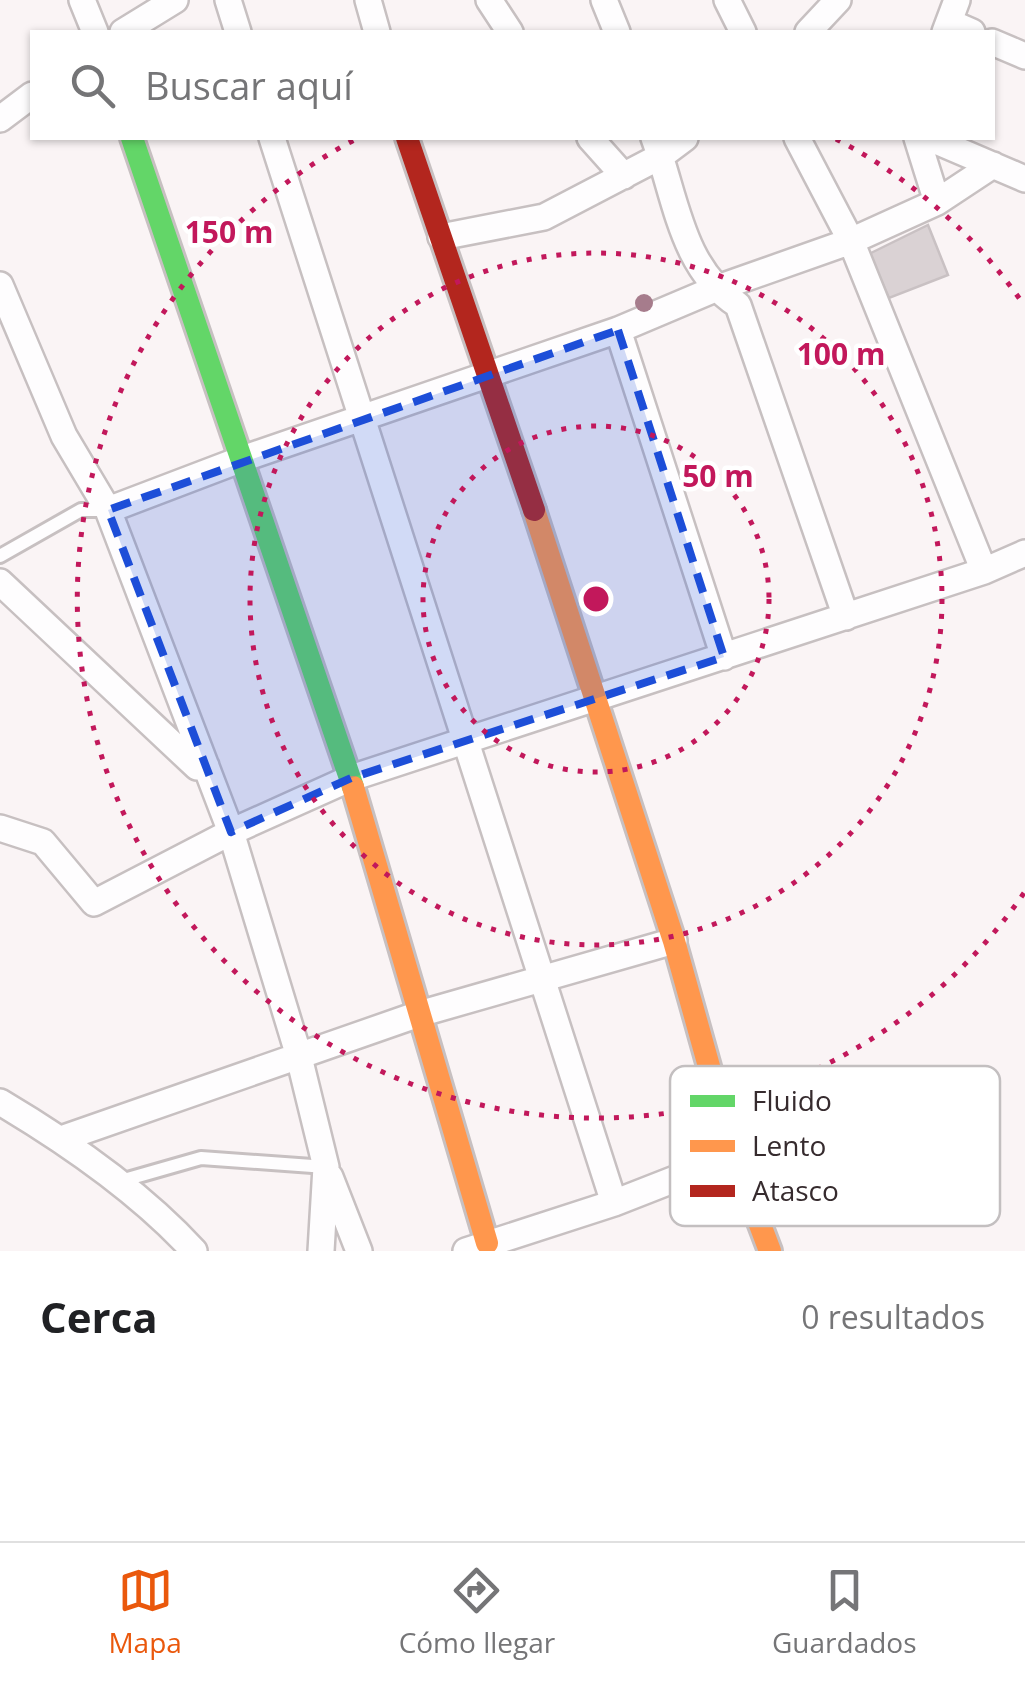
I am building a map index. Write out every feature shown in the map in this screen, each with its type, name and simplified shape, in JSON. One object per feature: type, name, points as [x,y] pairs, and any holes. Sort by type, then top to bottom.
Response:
[{"type":"street","points":[[82,0],[94,30]]},
{"type":"street","points":[[127,30],[175,0]]},
{"type":"street","points":[[228,0],[237,30]]},
{"type":"street","points":[[368,0],[376,30]]},
{"type":"street","points":[[488,0],[509,30]]},
{"type":"street","points":[[604,0],[615,30]]},
{"type":"street","points":[[727,0],[742,30]]},
{"type":"street","points":[[810,30],[838,0]]},
{"type":"street","points":[[995,43],[1025,56]]},
{"type":"street","points":[[0,118],[30,97]]},
{"type":"street","points":[[133,140],[351,778],[419,1014],[476,1247],[670,1181]]},
{"type":"street","points":[[273,140],[614,1203]]},
{"type":"street","points":[[409,140],[598,698],[709,1066]]},
{"type":"street","points":[[592,140],[624,176]]},
{"type":"street","points":[[797,140],[851,241],[984,571]]},
{"type":"street","points":[[918,140],[937,202]]},
{"type":"street","points":[[934,140],[1025,179]]},
{"type":"street","points":[[441,238],[544,217],[624,176],[658,147],[684,236],[714,290],[738,305],[846,616]]},
{"type":"street","points":[[108,510],[242,458],[618,330],[714,290],[851,241],[937,202],[993,165]]},
{"type":"street","points":[[0,285],[64,436],[108,510],[231,832],[298,1053],[326,1167],[359,1251]]},
{"type":"street","points":[[618,330],[724,657]]},
{"type":"street","points":[[0,828],[43,842],[94,904],[231,832],[351,778],[984,571],[1025,552]]},
{"type":"street","points":[[0,582],[154,722],[185,759],[197,767],[206,766]]},
{"type":"street","points":[[154,722],[183,706]]},
{"type":"street","points":[[62,1139],[298,1053],[674,940]]},
{"type":"street","points":[[0,1102],[62,1139],[194,1251]]},
{"type":"street","points":[[321,1251],[326,1167]]},
{"type":"street","points":[[761,1226],[770,1251]]},
{"type":"lane","points":[[0,556],[80,510],[108,510]]},
{"type":"lane","points":[[116,1183],[201,1158],[326,1167]]},
{"type":"highlighted area","points":[[618,330],[724,657],[351,778],[231,832],[108,510]]},
{"type":"building","points":[[928,225],[948,275],[889,298],[869,254]]},
{"type":"traffic: fast","points":[[133,140],[353,787]]},
{"type":"traffic: slow","points":[[534,510],[674,941],[709,1066]]},
{"type":"traffic: slow","points":[[353,787],[487,1243]]},
{"type":"traffic: slow","points":[[761,1226],[770,1251]]},
{"type":"traffic: jam","points":[[408,140],[534,510]]}]
